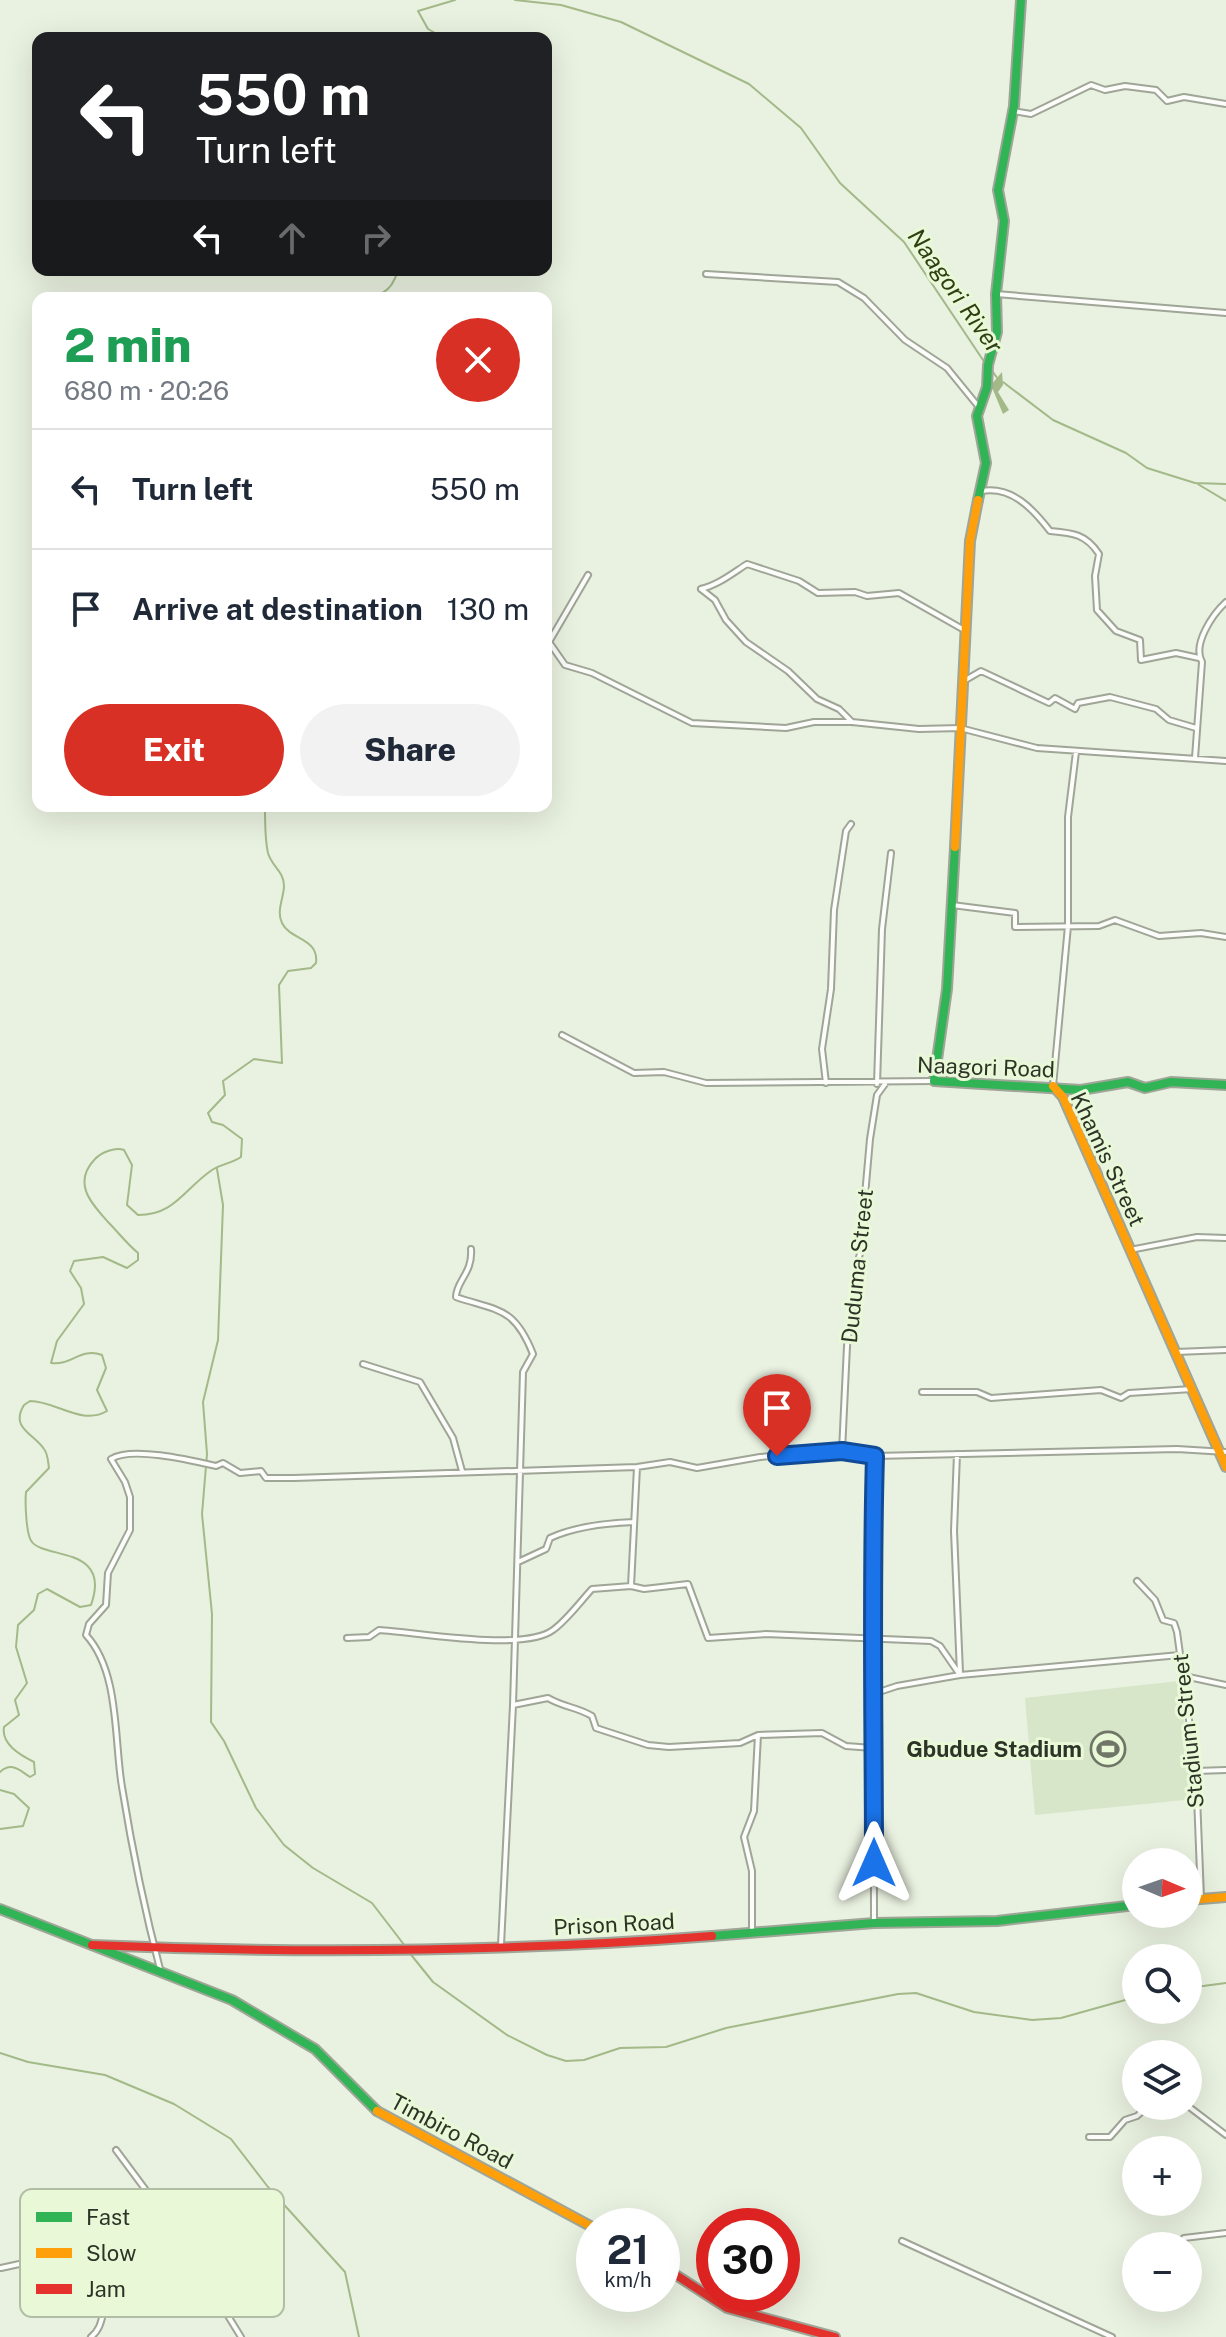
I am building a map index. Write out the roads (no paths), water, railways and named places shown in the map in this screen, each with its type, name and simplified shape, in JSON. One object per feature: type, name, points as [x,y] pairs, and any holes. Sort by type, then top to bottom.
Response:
[{"type":"street","points":[[978,406],[987,387],[988,365],[997,332],[996,294],[1004,221],[998,190],[1013,111],[1021,0]]},
{"type":"street","points":[[1013,111],[1031,114],[1091,85],[1105,90],[1125,86],[1156,90],[1167,101],[1184,97],[1226,104]]},
{"type":"street","points":[[706,274],[838,282],[864,298],[905,340],[947,368],[978,406],[986,463],[970,541],[947,989],[934,1081]]},
{"type":"street","points":[[996,294],[1226,313]]},
{"type":"street","points":[[980,491],[995,489],[1030,506],[1050,531],[1090,539],[1099,554],[1095,576],[1097,610],[1116,631],[1140,640],[1141,660],[1176,653],[1199,658]]},
{"type":"street","points":[[852,722],[839,709],[817,699],[788,671],[746,642],[726,620],[715,600],[701,589],[713,586],[727,574],[747,564],[799,581],[818,593],[855,592],[867,596],[899,593],[967,631]]},
{"type":"street","points":[[552,637],[588,575]]},
{"type":"street","points":[[1195,758],[1202,662],[1199,646],[1213,616],[1226,602]]},
{"type":"street","points":[[552,646],[565,665],[592,673],[692,723],[786,728],[814,722],[852,722],[960,728],[1037,748],[1226,761]]},
{"type":"street","points":[[961,683],[981,671],[1049,703],[1055,698],[1075,709],[1078,703],[1110,697],[1156,709],[1169,720],[1196,728]]},
{"type":"street","name":"Khamis Street","points":[[1076,752],[1068,817],[1068,926],[1053,1086],[1063,1097],[1175,1352],[1223,1452],[1226,1467]]},
{"type":"street","points":[[826,1083],[822,1049],[831,989],[834,910],[846,831],[851,824]]},
{"type":"street","points":[[877,1084],[882,929],[891,853]]},
{"type":"street","points":[[952,905],[1015,913],[1015,927],[1099,926],[1115,920],[1159,936],[1201,933],[1226,937]]},
{"type":"street","name":"Naagori Road","points":[[562,1035],[634,1073],[664,1072],[706,1083],[885,1084],[934,1081],[1095,1090],[1128,1082],[1145,1088],[1171,1082],[1226,1085]]},
{"type":"street","points":[[870,1083],[877,1095]]},
{"type":"street","name":"Duduma Street","points":[[842,1451],[847,1346],[858,1261],[865,1235],[863,1218],[877,1095],[885,1084]]},
{"type":"street","points":[[1130,1250],[1197,1237],[1226,1238]]},
{"type":"street","points":[[471,1249],[472,1264],[456,1290],[456,1297],[471,1304],[489,1304],[503,1310],[526,1337],[533,1354],[523,1372],[513,1705],[501,1947]]},
{"type":"street","points":[[1175,1352],[1226,1350]]},
{"type":"street","points":[[363,1364],[420,1382],[458,1448],[462,1471]]},
{"type":"street","points":[[922,1392],[977,1392],[991,1398],[1101,1390],[1121,1398],[1129,1393],[1192,1389]]},
{"type":"street","points":[[162,1975],[122,1787],[108,1685],[101,1660],[86,1635],[89,1624],[106,1605],[108,1573],[130,1530],[130,1497],[111,1459],[123,1452],[158,1451],[169,1459],[216,1466],[223,1463],[240,1473],[261,1471],[266,1478],[521,1468],[637,1467],[670,1462],[697,1468],[760,1457],[842,1451],[875,1456],[1177,1449],[1223,1452]]},
{"type":"street","points":[[957,1454],[954,1531],[960,1675]]},
{"type":"street","points":[[874,1923],[873,1748],[876,1693],[872,1640],[875,1456]]},
{"type":"street","points":[[631,1586],[637,1467]]},
{"type":"street","points":[[517,1562],[546,1549],[550,1538],[558,1534],[574,1533],[595,1523],[634,1522]]},
{"type":"street","name":"Stadium Street","points":[[1137,1581],[1155,1600],[1163,1620],[1176,1627],[1196,1771],[1199,1848]]},
{"type":"street","points":[[347,1638],[369,1637],[379,1630],[514,1640],[537,1638],[554,1630],[592,1589],[631,1586],[644,1589],[688,1584],[708,1638],[752,1634],[931,1641],[940,1646],[960,1675]]},
{"type":"street","points":[[876,1693],[960,1675],[1180,1655]]},
{"type":"street","points":[[1184,1676],[1226,1685]]},
{"type":"street","points":[[513,1705],[548,1698],[562,1707],[577,1707],[592,1716],[596,1728],[640,1743],[669,1747],[740,1743],[758,1735],[822,1733],[846,1746],[873,1748]]},
{"type":"street","points":[[752,1934],[752,1871],[744,1837],[754,1811],[758,1735]]},
{"type":"street","points":[[1196,1771],[1226,1770]]},
{"type":"street","points":[[1202,1898],[1226,1897]]},
{"type":"street","name":"Prison Road","points":[[92,1945],[225,1951],[608,1944],[874,1923],[997,1921],[1122,1907]]},
{"type":"street","name":"Timbiro Road","points":[[0,1909],[232,2000],[315,2049],[370,2107],[576,2218]]},
{"type":"street","points":[[1202,2117],[1226,2135]]},
{"type":"street","points":[[1089,2137],[1110,2137],[1125,2120]]},
{"type":"street","points":[[116,2150],[145,2189]]},
{"type":"street","points":[[1202,2236],[1226,2233]]},
{"type":"street","points":[[902,2241],[1112,2337]]},
{"type":"street","points":[[680,2278],[727,2308],[835,2337]]},
{"type":"street","points":[[91,2337],[100,2329],[103,2317]]},
{"type":"street","points":[[229,2317],[241,2337]]},
{"type":"waterway","points":[[433,32],[428,29],[418,11],[455,0]]},
{"type":"waterway","name":"Naagori River","points":[[515,0],[561,5],[621,22],[749,84],[801,128],[840,183],[904,242],[985,363]]},
{"type":"waterway","points":[[384,292],[396,276]]},
{"type":"waterway","name":"Naagori River","points":[[990,368],[998,379]]},
{"type":"waterway","name":"Naagori River","points":[[1003,382],[1053,420],[1126,453],[1147,468],[1195,483],[1226,484]]},
{"type":"waterway","points":[[1196,483],[1226,501]]},
{"type":"waterway","points":[[0,1772],[12,1767],[30,1777],[35,1774],[34,1762],[13,1748],[4,1733],[4,1727],[19,1715],[15,1700],[27,1683],[16,1647],[18,1625],[34,1610],[38,1594],[47,1589],[80,1607],[91,1605],[95,1586],[92,1573],[85,1564],[39,1547],[30,1539],[26,1492],[49,1468],[45,1451],[21,1425],[20,1419],[24,1405],[30,1401],[88,1416],[107,1411],[97,1390],[106,1368],[102,1355],[88,1353],[64,1362],[51,1363],[57,1341],[84,1304],[81,1288],[70,1271],[74,1261],[103,1257],[127,1268],[138,1260],[138,1253],[90,1200],[85,1184],[88,1168],[101,1154],[124,1150],[132,1165],[127,1205],[138,1215],[151,1214],[170,1206],[212,1170],[241,1157],[242,1139],[223,1125],[212,1122],[208,1113],[225,1095],[223,1081],[254,1059],[282,1063],[279,985],[288,971],[311,968],[316,963],[313,949],[286,929],[280,918],[283,881],[268,853],[265,812]]},
{"type":"waterway","points":[[217,1169],[223,1205],[218,1340],[203,1402],[207,1454],[202,1514],[212,1614],[211,1722],[224,1741],[256,1808],[284,1845],[313,1868],[372,1903],[405,1946]]},
{"type":"waterway","points":[[0,1790],[14,1794],[29,1808],[23,1826],[0,1829]]},
{"type":"waterway","points":[[408,1951],[433,1982],[507,2035],[566,2061],[584,2060],[620,2048],[666,2047],[726,2028],[898,1994],[916,1993],[974,2012],[1032,2020],[1061,2018],[1122,2001]]},
{"type":"waterway","points":[[1202,1986],[1226,1983]]},
{"type":"waterway","points":[[0,2053],[28,2062],[105,2075],[174,2104],[231,2139],[270,2189]]},
{"type":"waterway","points":[[284,2205],[345,2272],[359,2337]]},
{"type":"place","name":"Gbudue Stadium","points":[[1108,1749]]}]
